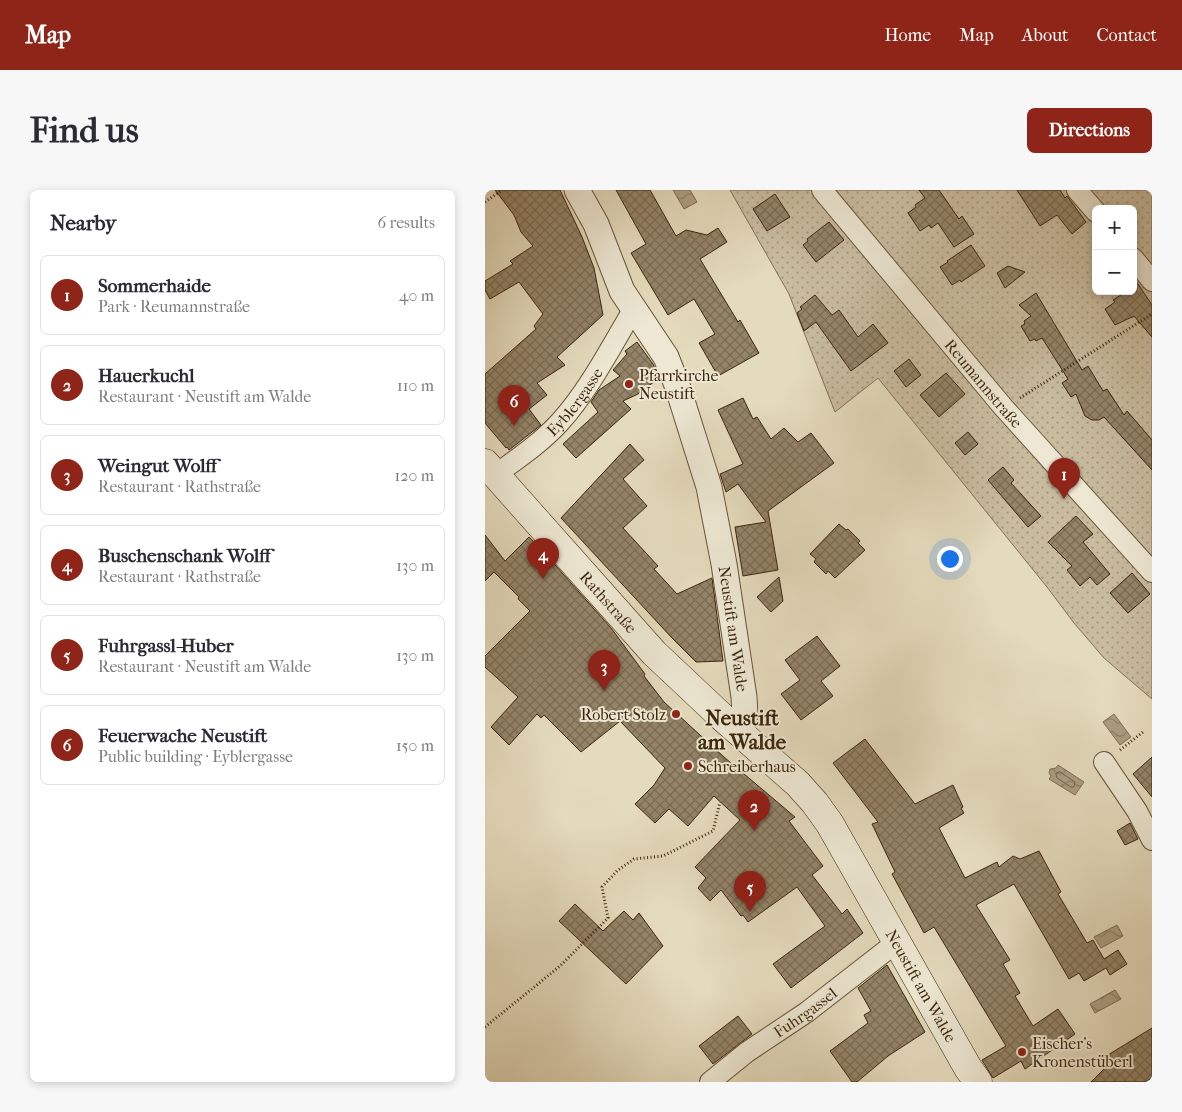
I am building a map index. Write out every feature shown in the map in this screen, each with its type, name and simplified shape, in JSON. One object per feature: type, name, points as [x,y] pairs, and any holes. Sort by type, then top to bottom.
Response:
[{"type":"main road","name":"Rathstraße","points":[[490,469],[654,653],[740,733]]},
{"type":"main road","name":"Neustift am Walde","points":[[740,733],[782,768],[815,803],[830,824],[977,1082]]},
{"type":"street","name":"Neustift am Walde","points":[[577,190],[596,224],[622,292],[654,337],[673,372],[709,487],[724,564],[744,697],[745,715],[740,733]]},
{"type":"street","name":"Reumannstraße","points":[[822,190],[1004,408],[1152,572]]},
{"type":"street","points":[[1077,190],[1092,207]]},
{"type":"street","points":[[1137,263],[1152,281]]},
{"type":"street","name":"Eyblergasse","points":[[490,469],[545,437],[559,423],[576,403],[633,310]]},
{"type":"street","points":[[1104,762],[1137,811],[1152,840]]},
{"type":"street","name":"Fuhrgassel","points":[[710,1082],[747,1052],[807,1012],[897,942]]},
{"type":"path","points":[[485,202],[501,190]]},
{"type":"path","points":[[1004,408],[1152,314]]},
{"type":"path","points":[[1104,762],[1143,732]]},
{"type":"path","points":[[485,1027],[560,966],[608,918],[602,887],[617,871],[634,859],[663,856],[713,831],[720,802]]},
{"type":"shaded area","points":[[730,190],[1152,190],[1152,699],[1104,658],[1074,623],[878,378],[835,412],[789,294]]},
{"type":"water","points":[[673,190],[690,190],[697,202],[684,209]]},
{"type":"water","points":[[1114,714],[1131,737],[1120,745],[1103,722]]},
{"type":"water","points":[[1058,765],[1084,782],[1075,795],[1049,779],[1051,776],[1049,773],[1050,769],[1056,768]]},
{"type":"water","points":[[1117,925],[1123,936],[1101,948],[1094,937]]},
{"type":"water","points":[[1115,990],[1121,999],[1095,1013],[1090,1004]]},
{"type":"building","points":[[495,190],[560,190],[594,268],[603,315],[557,357],[565,365],[537,383],[547,395],[529,409],[541,425],[509,450],[485,423],[485,374],[536,329],[534,326],[543,314],[519,282],[490,299],[485,290],[485,281],[513,264],[510,261],[533,246],[521,232],[514,215]]},
{"type":"building","points":[[616,190],[650,190],[676,236],[686,230],[707,235],[718,228],[727,242],[700,259],[759,353],[718,376],[699,343],[715,334],[694,299],[668,315],[631,253],[646,244]]},
{"type":"building","points":[[919,190],[939,190],[959,219],[962,216],[974,234],[954,247],[938,223],[931,228],[929,225],[920,231],[908,213],[925,198]]},
{"type":"building","points":[[1017,190],[1060,190],[1065,198],[1067,196],[1086,222],[1072,234],[1057,215],[1040,226]]},
{"type":"building","points":[[775,194],[790,217],[767,231],[753,209]]},
{"type":"building","points":[[829,222],[844,240],[816,262],[803,245],[808,241],[807,239]]},
{"type":"building","points":[[971,245],[985,266],[961,282],[960,280],[952,285],[940,267]]},
{"type":"building","points":[[1008,266],[1025,272],[1005,288],[997,273]]},
{"type":"building","points":[[1137,285],[1152,305],[1152,337],[1134,316],[1115,325],[1105,309],[1121,295],[1137,295]]},
{"type":"building","points":[[1036,293],[1082,370],[1088,366],[1103,391],[1107,389],[1124,415],[1127,411],[1152,440],[1152,470],[1104,417],[1099,420],[1092,420],[1085,416],[1076,394],[1071,397],[1062,383],[1068,379],[1042,338],[1030,341],[1021,326],[1031,316],[1019,305]]},
{"type":"building","points":[[815,295],[832,315],[839,310],[858,337],[873,324],[888,343],[851,371],[816,322],[804,331],[797,313],[802,309],[800,307]]},
{"type":"building","name":"Pfarrkirche Neustift","points":[[637,342],[653,364],[659,378],[638,394],[623,401],[631,409],[576,458],[563,444],[598,412],[591,402],[599,390],[620,376],[613,370],[627,354],[625,351]]},
{"type":"building","points":[[909,359],[921,375],[906,387],[894,371]]},
{"type":"building","points":[[946,373],[965,394],[939,417],[920,395]]},
{"type":"building","points":[[743,398],[753,419],[757,417],[771,439],[784,428],[798,442],[811,433],[834,463],[768,511],[778,570],[743,576],[735,527],[766,522],[738,484],[726,492],[720,474],[743,464],[718,410]]},
{"type":"building","points":[[968,432],[978,444],[965,455],[955,443]]},
{"type":"building","points":[[630,444],[644,460],[623,479],[647,506],[623,528],[658,566],[654,569],[677,594],[712,578],[723,661],[696,662],[561,518]]},
{"type":"building","points":[[1003,467],[1014,480],[1011,483],[1041,516],[1028,527],[988,480]]},
{"type":"building","points":[[1076,516],[1093,534],[1083,542],[1110,574],[1097,585],[1090,577],[1080,586],[1067,570],[1072,566],[1048,542]]},
{"type":"building","points":[[839,524],[846,530],[848,529],[860,541],[858,543],[865,550],[835,578],[828,571],[826,574],[814,562],[816,559],[810,554]]},
{"type":"building","points":[[485,535],[505,561],[529,537],[539,547],[611,628],[664,702],[724,757],[795,817],[789,821],[823,866],[812,875],[842,914],[847,909],[863,933],[791,988],[773,964],[825,926],[797,887],[748,922],[721,890],[710,901],[698,888],[706,878],[695,867],[740,820],[714,796],[688,826],[669,809],[655,823],[635,804],[654,785],[665,768],[620,721],[581,752],[544,715],[541,718],[537,714],[509,745],[491,727],[518,697],[485,667],[485,656],[530,611],[494,572],[485,581]]},
{"type":"building","points":[[1132,573],[1150,594],[1128,613],[1110,593]]},
{"type":"building","points":[[779,577],[783,601],[771,612],[757,597]]},
{"type":"building","points":[[817,636],[840,666],[821,681],[833,696],[801,720],[781,694],[800,680],[785,660]]},
{"type":"building","points":[[865,739],[915,804],[953,785],[964,813],[939,828],[965,878],[997,862],[999,867],[1013,856],[1020,859],[1039,851],[1061,892],[1058,894],[1087,943],[1093,940],[1104,959],[1118,950],[1127,964],[1110,975],[1106,968],[1084,981],[1079,973],[1069,979],[1014,884],[976,905],[1010,960],[1003,964],[1020,993],[1015,996],[1033,1026],[1058,1009],[1075,1034],[1025,1069],[1021,1061],[993,1078],[982,1060],[1006,1046],[934,927],[924,933],[892,874],[895,872],[872,824],[878,822],[833,763]]},
{"type":"building","points":[[1152,757],[1152,797],[1133,774]]},
{"type":"building","points":[[1130,823],[1138,839],[1125,845],[1117,831]]},
{"type":"building","points":[[575,904],[603,931],[624,911],[633,920],[639,913],[663,946],[626,984],[559,921]]},
{"type":"building","points":[[887,965],[925,1032],[888,1056],[857,1082],[852,1082],[830,1051],[868,1023],[864,1015],[871,1011],[858,988]]},
{"type":"building","points":[[738,1016],[752,1034],[713,1064],[699,1046]]},
{"type":"building","points":[[1152,1028],[1152,1078],[1145,1082],[1091,1082],[1111,1062],[1108,1055]]},
{"type":"place","name":"Pfarrkirche Neustift","points":[[629,384]]},
{"type":"place","name":"Feuerwache Neustift","points":[[514,426]]},
{"type":"place","name":"Sommerhaide","points":[[1064,499]]},
{"type":"place","name":"Buschenschank Wolff","points":[[543,579]]},
{"type":"place","name":"Weingut Wolff","points":[[604,691]]},
{"type":"place","name":"Robert Stolz","points":[[676,714]]},
{"type":"place","name":"Schreiberhaus","points":[[688,766]]},
{"type":"place","name":"Hauerkuchl","points":[[754,831]]},
{"type":"place","name":"Fuhrgassl-Huber","points":[[750,912]]},
{"type":"place","name":"Eischer's Kronenstüberl","points":[[1022,1052]]},
{"type":"district","name":"Neustift am Walde","points":[[742,730]]}]
